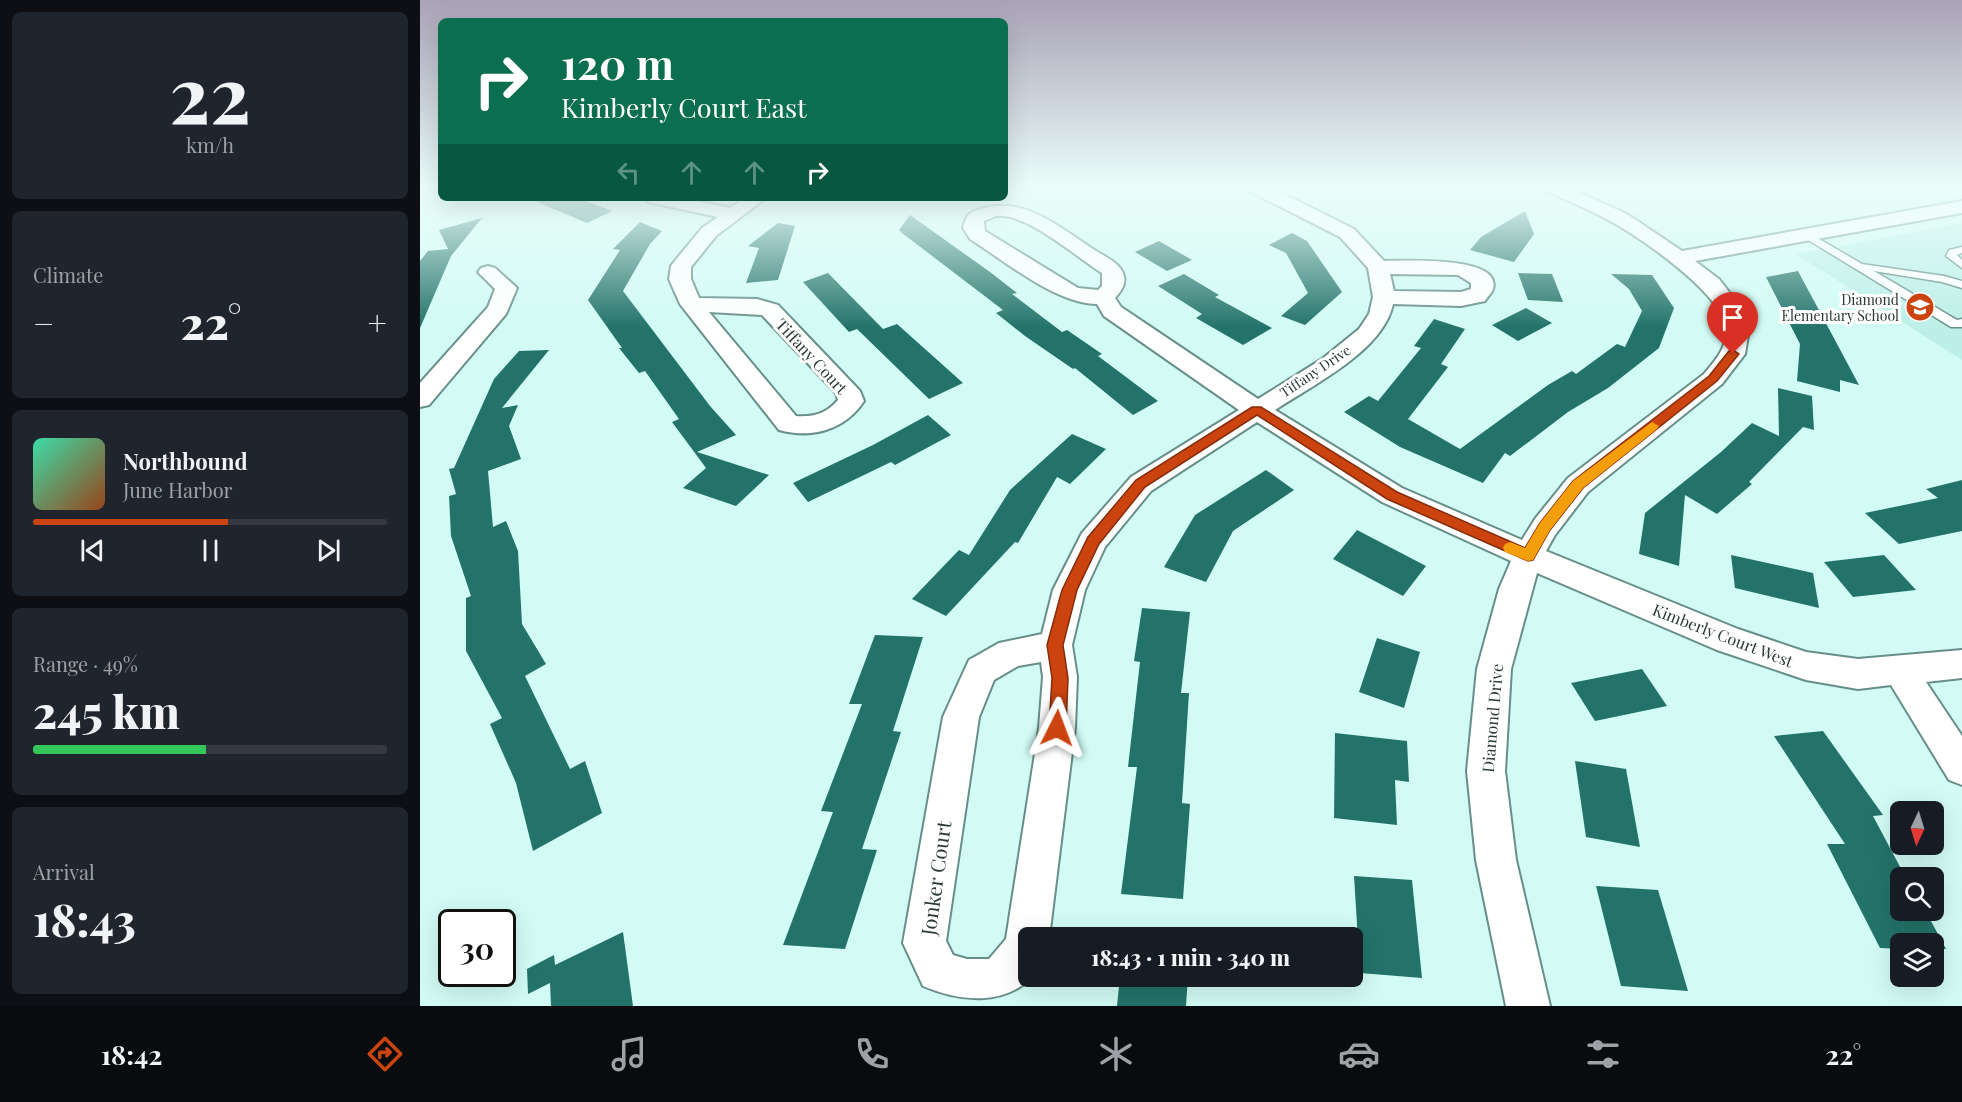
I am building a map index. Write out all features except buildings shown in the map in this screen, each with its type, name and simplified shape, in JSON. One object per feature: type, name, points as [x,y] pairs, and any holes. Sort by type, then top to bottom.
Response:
[{"type":"street","name":"Tiffany Court","points":[[691,304],[727,307],[757,306],[770,310],[848,391],[851,401],[844,412],[828,422],[804,427],[788,424],[691,304],[680,279],[681,266],[707,234]]},
{"type":"street","points":[[976,234],[1047,279],[1084,297],[1104,297],[1114,287],[1115,278],[1111,270],[1055,234]]},
{"type":"street","points":[[1348,234],[1378,267],[1384,297],[1461,299],[1477,296],[1482,289],[1482,281],[1472,273],[1460,269],[1378,267]]},
{"type":"street","name":"Diamond Drive","points":[[1528,1006],[1496,860],[1486,771],[1494,669],[1515,589],[1528,556],[1545,527],[1578,485],[1713,379],[1733,354],[1738,329],[1728,305],[1712,284],[1643,234]]},
{"type":"street","points":[[1678,258],[1820,234]]},
{"type":"street","points":[[420,399],[429,377],[498,309],[506,288],[489,272]]},
{"type":"street","name":"Kimberly Court West","points":[[1104,297],[1112,311],[1257,410],[1392,495],[1528,556],[1729,640],[1806,666],[1858,675],[1962,664]]},
{"type":"street","name":"Tiffany Drive","points":[[1257,410],[1330,364],[1367,334],[1380,314],[1384,297]]},
{"type":"street","name":"Jonker Court","points":[[1055,645],[1011,653],[981,670],[961,717],[924,943],[938,971],[963,982],[998,980],[1020,962],[1027,942],[1057,728],[1060,678],[1055,645],[1069,590],[1093,541],[1123,502],[1141,484],[1257,410]]},
{"type":"street","points":[[1901,672],[1962,768]]},
{"type":"lane","points":[[1809,236],[1955,324],[1962,323]]},
{"type":"lane","points":[[1962,250],[1953,252],[1951,256],[1962,265]]},
{"type":"lane","points":[[1858,264],[1944,279],[1962,285]]},
{"type":"shaded area","name":"Diamond Elementary School","points":[[1903,234],[1962,234],[1962,360],[1796,254]]},
{"type":"slow traffic","points":[[1510,548],[1528,556],[1545,527],[1578,485],[1652,426]]},
{"type":"place","name":"Diamond Elementary School","points":[[1920,307]]},
{"type":"route","points":[[1057,728],[1060,678],[1055,645],[1069,590],[1093,541],[1123,502],[1141,484],[1257,410],[1392,495],[1528,556],[1545,527],[1578,485],[1713,379],[1733,354]]}]
